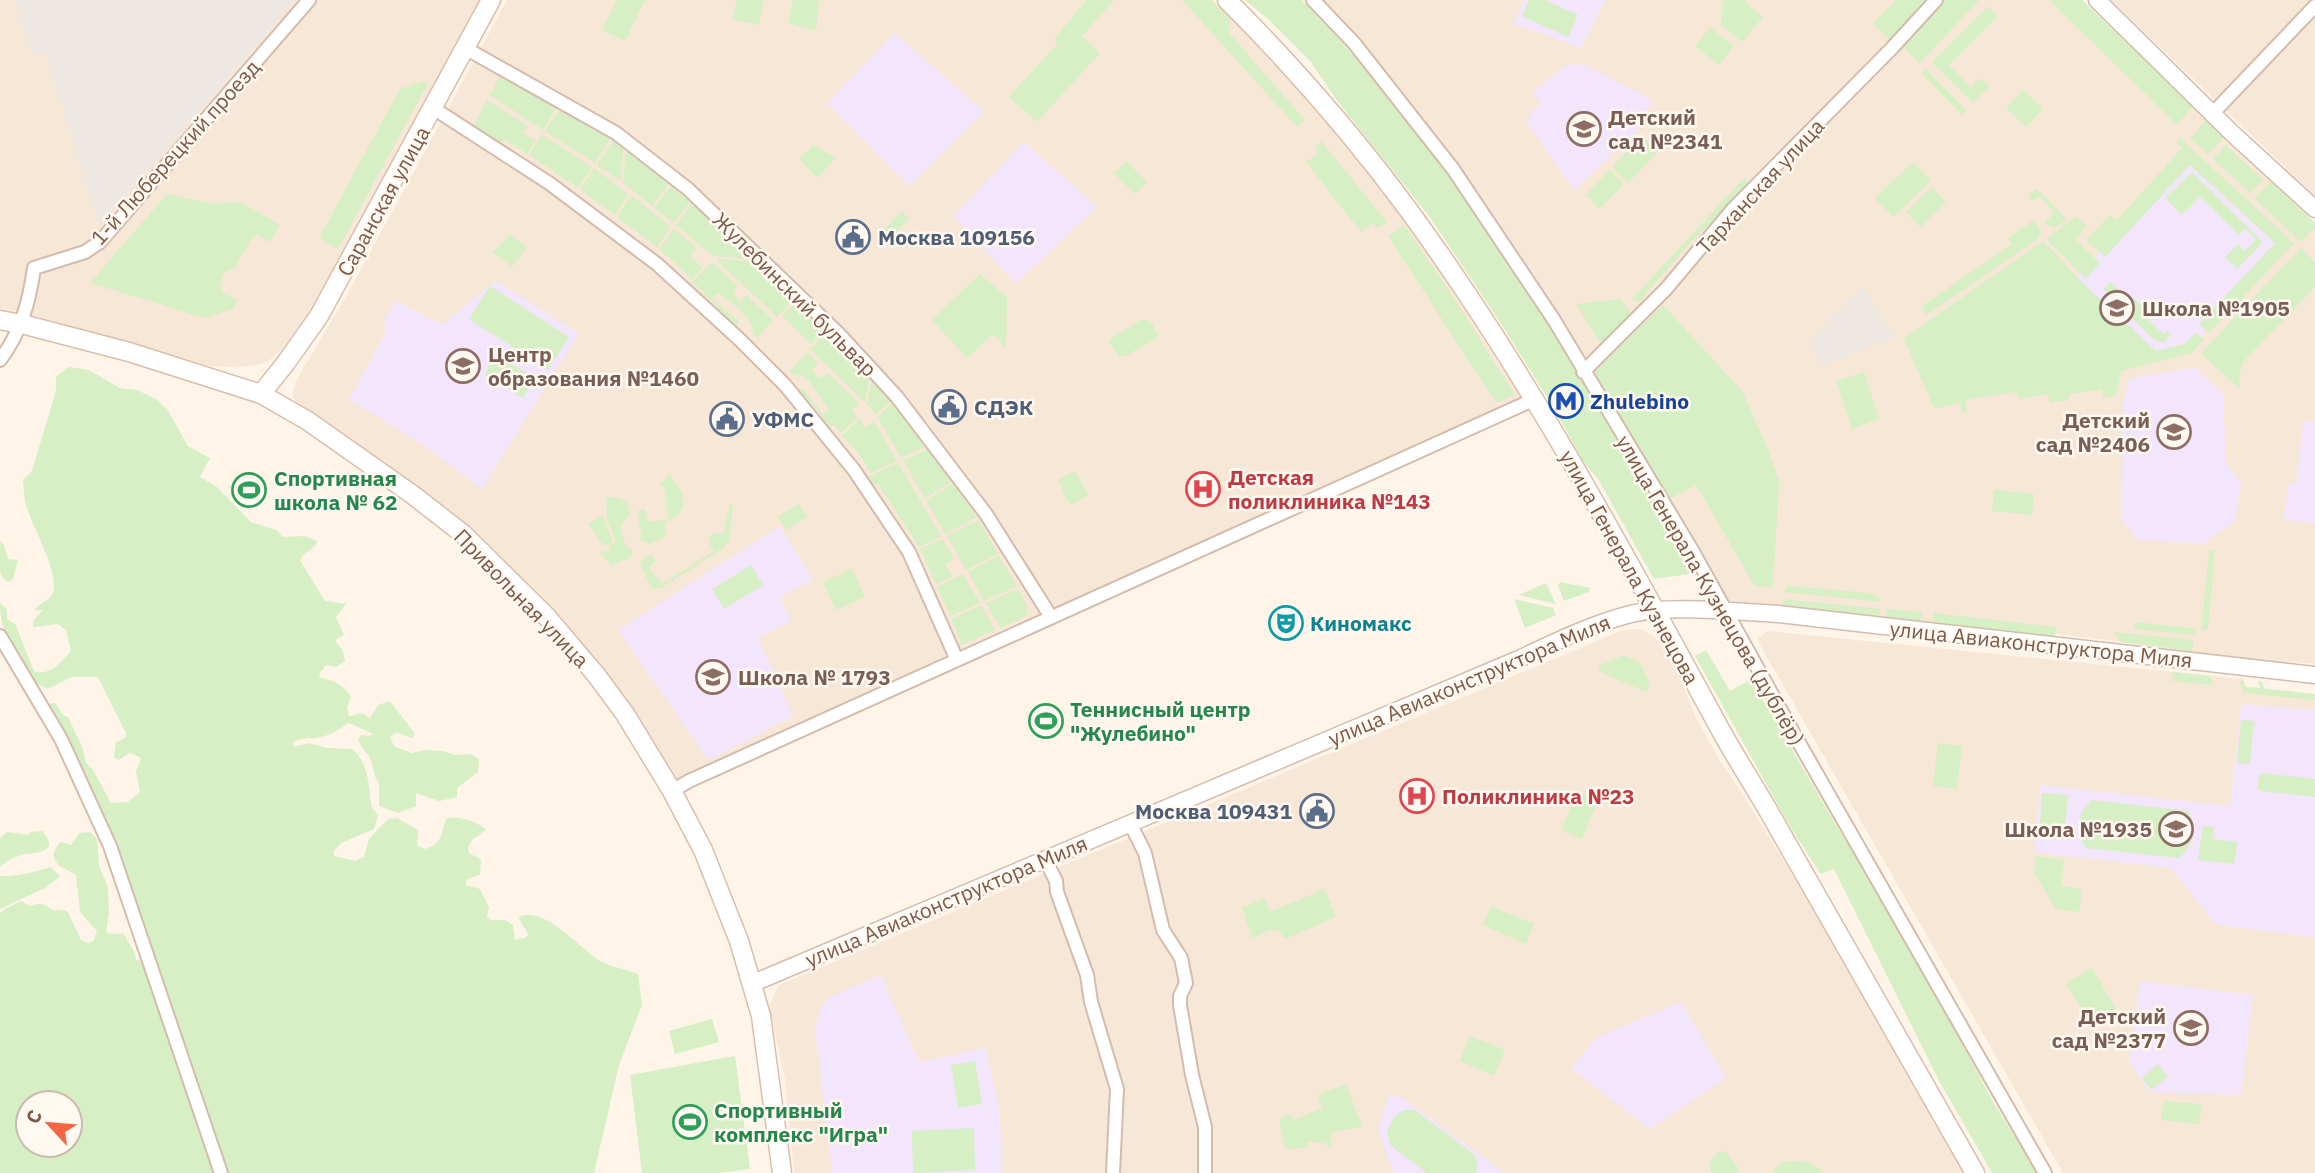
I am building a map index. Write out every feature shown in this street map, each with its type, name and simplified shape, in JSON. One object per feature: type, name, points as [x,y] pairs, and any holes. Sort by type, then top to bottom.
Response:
[{"type":"main road","name":"Саранская улица","points":[[261,394],[319,316],[491,0]]},
{"type":"main road","name":"улица Генерала Кузнецова","points":[[1227,0],[1299,75],[1381,174],[1449,268],[1535,399],[1656,611],[1721,732],[1772,816],[1975,1173]]},
{"type":"main road","name":"Привольная улица","points":[[0,320],[129,352],[261,394],[308,421],[372,465],[463,534],[547,617],[625,714],[672,791],[703,850],[739,941],[761,1016],[782,1173]]},
{"type":"street","name":"1-й Люберецкий проезд","points":[[22,324],[34,268],[85,252],[100,242],[309,0]]},
{"type":"street","name":"улица Генерала Кузнецова (дублёр)","points":[[1313,0],[1354,43],[1453,169],[1548,312],[1692,550],[2045,1173]]},
{"type":"street","name":"Тарханская улица","points":[[1583,372],[1666,289],[1733,209],[1936,0]]},
{"type":"street","points":[[2097,0],[2315,209]]},
{"type":"street","points":[[2213,113],[2315,6]]},
{"type":"street","name":"Жулебинский бульвар","points":[[465,48],[616,133],[688,189],[839,334],[897,397],[986,514],[1051,617]]},
{"type":"street","points":[[433,108],[548,183],[657,264],[785,385],[854,470],[909,552],[957,660]]},
{"type":"street","points":[[0,360],[22,324]]},
{"type":"street","points":[[672,791],[1535,399]]},
{"type":"street","name":"улица Авиаконструктора Миля","points":[[751,984],[1571,635],[1628,614],[1656,611],[1726,611],[1802,617],[2315,675]]},
{"type":"street","points":[[0,636],[61,738],[110,846],[222,1173]]},
{"type":"street","points":[[1130,822],[1145,853],[1163,930],[1181,958],[1186,983],[1180,996],[1180,1005],[1192,1075],[1205,1127],[1205,1173]]},
{"type":"street","points":[[1045,859],[1056,881],[1057,892],[1087,975],[1091,1002],[1117,1089],[1112,1173]]},
{"type":"shaded area","points":[[0,0],[481,0],[329,284],[283,348],[271,359],[258,365],[236,367],[210,366],[24,313],[0,309]]},
{"type":"shaded area","points":[[14,0],[296,0],[99,226],[46,56],[32,53]]},
{"type":"shaded area","points":[[507,0],[1213,0],[1334,126],[1429,255],[1522,399],[674,782],[453,516],[366,450],[306,411],[293,397],[293,389],[301,372],[347,295]]},
{"type":"shaded area","points":[[1315,0],[2082,0],[2315,223],[2315,664],[2060,634],[1909,623],[1887,618],[1729,601],[1559,316]]},
{"type":"shaded area","points":[[1524,0],[1605,0],[1581,48],[1514,24]]},
{"type":"shaded area","points":[[2111,0],[2315,0],[2315,196],[2238,122]]},
{"type":"shaded area","points":[[895,33],[984,112],[909,186],[827,103]]},
{"type":"shaded area","name":"Детский сад №2341","points":[[1569,64],[1586,65],[1652,100],[1634,134],[1574,190],[1527,123],[1532,112],[1541,104],[1533,91]]},
{"type":"shaded area","points":[[1024,142],[1097,207],[1016,284],[953,216]]},
{"type":"shaded area","name":"Школа №1905","points":[[2187,159],[2286,249],[2188,350],[2120,364],[2072,282]]},
{"type":"shaded area","name":"Центр образования №1460","points":[[495,281],[579,333],[482,489],[425,446],[349,399],[386,332],[384,320],[395,300],[442,325]]},
{"type":"shaded area","points":[[1863,286],[1894,338],[1822,366],[1808,342]]},
{"type":"shaded area","name":"Детский сад №2406","points":[[2195,367],[2223,394],[2226,463],[2241,482],[2235,521],[2203,544],[2138,540],[2121,520],[2124,401],[2129,379]]},
{"type":"shaded area","points":[[2303,421],[2315,422],[2315,524],[2284,520],[2288,484],[2296,485]]},
{"type":"shaded area","name":"Школа № 1793","points":[[780,526],[813,580],[780,597],[791,621],[758,638],[793,716],[712,759],[707,758],[618,630]]},
{"type":"shaded area","points":[[1640,629],[1654,636],[1661,645],[1720,761],[1865,993],[1969,1173],[794,1173],[785,1079],[769,1006],[779,985],[1623,630]]},
{"type":"shaded area","points":[[1767,631],[2243,679],[2246,687],[2260,688],[2258,681],[2262,682],[2265,689],[2315,694],[2315,1173],[2063,1173],[1760,645],[1758,639]]},
{"type":"shaded area","name":"Школа №1935","points":[[2241,704],[2315,710],[2315,937],[2216,925],[2171,868],[2034,852],[2040,785],[2230,806]]},
{"type":"shaded area","points":[[881,975],[919,1062],[986,1048],[1000,1116],[1002,1173],[832,1173],[815,1028],[820,1011],[828,998]]},
{"type":"shaded area","name":"Детский сад №2377","points":[[2140,981],[2253,995],[2241,1095],[2149,1092],[2129,1061]]},
{"type":"shaded area","points":[[1681,1002],[1726,1078],[1650,1129],[1571,1069],[1595,1038]]},
{"type":"shaded area","points":[[1388,1096],[1403,1098],[1504,1173],[1394,1173],[1378,1130]]},
{"type":"green space","points":[[617,0],[645,0],[625,41],[602,30]]},
{"type":"green space","points":[[737,0],[764,0],[759,25],[732,19]]},
{"type":"green space","points":[[793,0],[819,0],[816,31],[788,23]]},
{"type":"green space","points":[[1087,0],[1114,0],[1082,36],[1100,53],[1037,122],[1009,97],[1058,43],[1054,39]]},
{"type":"green space","points":[[1182,0],[1211,0],[1230,19],[1229,33],[1305,120],[1297,127]]},
{"type":"green space","points":[[1245,0],[1302,0],[1361,64],[1416,131],[1518,273],[1610,422],[1697,573],[1654,579],[1598,479],[1583,461],[1554,408],[1429,216],[1338,102],[1310,61]]},
{"type":"green space","points":[[1529,0],[1545,0],[1578,15],[1568,37],[1522,16]]},
{"type":"green space","points":[[1723,0],[1747,0],[1746,3],[1763,17],[1742,42],[1721,25]]},
{"type":"green space","points":[[1896,0],[1929,0],[1890,40],[1873,24]]},
{"type":"green space","points":[[1942,0],[1979,0],[1920,63],[1900,44]]},
{"type":"green space","points":[[2049,0],[2082,0],[2193,106],[2177,125]]},
{"type":"green space","points":[[1988,6],[1998,16],[1949,65],[1971,87],[1981,78],[1989,86],[1973,103],[1932,62]]},
{"type":"green space","points":[[1710,27],[1734,46],[1719,65],[1695,46]]},
{"type":"green space","points":[[1925,68],[1966,110],[1962,115],[1921,73]]},
{"type":"green space","points":[[500,76],[556,108],[543,130],[490,95]]},
{"type":"green space","points":[[423,81],[428,83],[338,249],[319,238],[400,89]]},
{"type":"green space","points":[[2023,90],[2043,109],[2026,127],[2006,108]]},
{"type":"green space","points":[[487,100],[528,126],[523,133],[536,141],[527,154],[504,139],[499,145],[477,131],[475,124]]},
{"type":"green space","points":[[559,110],[610,139],[595,163],[545,131]]},
{"type":"green space","points":[[2207,119],[2225,136],[2208,154],[2190,138]]},
{"type":"green space","points":[[542,135],[592,167],[578,188],[529,155]]},
{"type":"green space","points":[[1642,136],[1658,152],[1628,183],[1612,167]]},
{"type":"green space","points":[[2180,138],[2294,243],[2209,333],[2199,324],[2275,243],[2190,165],[2105,257],[2086,240],[2110,215],[2117,220],[2182,148],[2176,142]]},
{"type":"green space","points":[[613,140],[623,148],[621,181],[597,165]]},
{"type":"green space","points":[[1321,141],[1387,222],[1378,228],[1373,223],[1361,232],[1306,162],[1319,153],[1315,147]]},
{"type":"green space","points":[[813,145],[836,158],[817,178],[799,159]]},
{"type":"green space","points":[[2226,145],[2263,180],[2250,193],[2213,159]]},
{"type":"green space","points":[[626,150],[669,184],[652,206],[623,183]]},
{"type":"green space","points":[[1126,161],[1147,182],[1135,194],[1114,173]]},
{"type":"green space","points":[[1913,162],[1931,181],[1893,217],[1875,198]]},
{"type":"green space","points":[[594,168],[628,194],[615,215],[580,190]]},
{"type":"green space","points":[[1610,170],[1624,184],[1600,209],[1586,195]]},
{"type":"green space","points":[[2192,172],[2263,242],[2237,269],[2225,257],[2238,244],[2245,251],[2256,239],[2245,229],[2239,235],[2200,197],[2182,215],[2165,198]]},
{"type":"green space","points":[[1745,177],[1750,185],[1691,242],[1639,302],[1632,299]]},
{"type":"green space","points":[[2271,181],[2315,223],[2315,228],[2301,242],[2254,198]]},
{"type":"green space","points":[[671,186],[690,202],[674,223],[654,208]]},
{"type":"green space","points":[[1932,187],[1946,202],[1920,227],[1906,212]]},
{"type":"green space","points":[[2036,188],[2067,219],[2055,228],[2044,223],[2054,213],[2040,197],[2031,201],[2028,196]]},
{"type":"green space","points":[[167,194],[214,204],[240,202],[280,225],[270,242],[257,235],[251,239],[235,268],[223,273],[220,285],[224,294],[238,300],[233,309],[205,318],[90,283]]},
{"type":"green space","points":[[631,195],[671,227],[657,247],[617,217]]},
{"type":"green space","points":[[692,203],[754,260],[713,256],[676,225]]},
{"type":"green space","points":[[902,211],[909,219],[884,244],[877,237]]},
{"type":"green space","points":[[2077,216],[2087,226],[2075,239],[2100,263],[2086,279],[2046,239]]},
{"type":"green space","points":[[2034,220],[2041,230],[2039,238],[1927,315],[1922,306],[2012,244],[2008,238]]},
{"type":"green space","points":[[1404,225],[1515,395],[1496,403],[1388,236]]},
{"type":"green space","points":[[674,229],[697,248],[690,256],[703,268],[689,282],[690,277],[659,249]]},
{"type":"green space","points":[[510,235],[527,247],[512,267],[493,252]]},
{"type":"green space","points":[[2043,241],[2087,287],[2156,351],[2185,344],[2196,332],[2204,340],[2192,353],[2121,371],[2116,395],[2104,398],[2102,389],[2069,394],[2069,400],[2050,403],[2048,394],[2019,399],[2016,392],[1966,400],[1967,411],[1962,412],[1960,403],[1934,409],[1904,338]]},
{"type":"green space","points":[[2301,248],[2315,262],[2315,287],[2244,361],[2239,389],[2201,353]]},
{"type":"green space","points":[[716,259],[757,262],[794,299],[777,317]]},
{"type":"green space","points":[[712,262],[738,287],[733,293],[740,301],[747,295],[773,320],[757,338],[753,334],[750,321],[735,306],[717,293],[712,299],[738,320],[739,324],[734,325],[695,284],[690,284]]},
{"type":"green space","points":[[980,274],[1007,297],[1006,349],[993,334],[967,358],[932,320]]},
{"type":"green space","points":[[2111,282],[2131,301],[2134,298],[2149,313],[2146,317],[2163,334],[2167,331],[2171,335],[2163,343],[2154,340],[2103,289]]},
{"type":"green space","points":[[490,286],[569,337],[548,370],[469,319]]},
{"type":"green space","points":[[1620,299],[1631,313],[1602,345],[1576,304]]},
{"type":"green space","points":[[796,301],[825,329],[811,344],[782,316]]},
{"type":"green space","points":[[1663,305],[1742,391],[1766,445],[1779,481],[1773,587],[1755,586],[1696,485],[1669,499],[1594,372]]},
{"type":"green space","points":[[1143,319],[1151,322],[1157,338],[1125,356],[1119,356],[1109,342],[1111,338]]},
{"type":"green space","points":[[828,331],[870,376],[865,402],[810,349]]},
{"type":"green space","points":[[807,353],[818,363],[812,370],[821,379],[828,373],[859,403],[852,410],[857,418],[841,433],[834,425],[826,427],[820,421],[823,417],[812,404],[805,405],[797,396],[799,388],[803,389],[823,414],[829,410],[806,377],[792,374],[790,371]]},
{"type":"green space","points":[[496,355],[535,378],[523,398],[484,375]]},
{"type":"green space","points":[[69,367],[89,370],[120,388],[137,390],[156,399],[167,409],[188,446],[210,458],[200,477],[217,487],[251,522],[276,530],[283,537],[305,536],[317,541],[300,560],[326,601],[346,604],[336,617],[344,635],[335,640],[343,651],[345,661],[336,667],[326,665],[319,677],[337,683],[351,697],[347,707],[349,716],[362,713],[370,718],[378,705],[390,701],[415,734],[412,738],[393,734],[390,738],[395,747],[412,753],[426,750],[456,755],[471,754],[479,759],[478,772],[457,788],[457,797],[439,801],[416,793],[416,806],[399,813],[379,806],[379,783],[371,760],[358,739],[361,735],[373,734],[349,723],[325,736],[301,739],[293,743],[293,747],[309,743],[327,748],[352,749],[365,769],[372,808],[378,815],[374,829],[341,843],[334,851],[334,856],[355,861],[364,857],[369,839],[388,819],[397,818],[418,830],[417,845],[425,849],[438,841],[446,819],[462,818],[473,822],[486,830],[473,839],[468,847],[469,853],[481,859],[480,874],[466,880],[466,885],[480,889],[489,907],[487,917],[491,920],[505,920],[513,925],[515,940],[528,935],[519,917],[540,917],[562,930],[602,962],[638,974],[642,1005],[619,1065],[594,1173],[0,1173],[0,913],[21,901],[30,906],[40,904],[54,911],[64,910],[68,912],[81,940],[89,943],[94,940],[97,931],[80,912],[76,875],[58,865],[53,855],[61,842],[71,845],[79,833],[90,832],[97,839],[99,865],[108,888],[109,913],[106,932],[123,933],[134,951],[136,960],[145,958],[104,828],[105,818],[98,811],[64,732],[46,706],[55,703],[63,715],[68,717],[83,749],[86,763],[93,770],[111,803],[128,802],[140,792],[136,772],[141,758],[130,753],[118,760],[114,757],[116,742],[125,738],[126,733],[98,677],[71,677],[48,689],[35,682],[12,652],[1,613],[0,603],[7,610],[7,619],[15,624],[34,671],[50,670],[71,651],[66,630],[58,624],[33,627],[33,621],[43,610],[34,610],[51,595],[54,584],[49,561],[25,502],[23,480],[32,471],[56,390],[56,376]]},
{"type":"green space","points":[[1864,372],[1879,419],[1852,429],[1836,381]]},
{"type":"green space","points":[[872,378],[891,401],[876,414],[867,404]]},
{"type":"green space","points":[[892,403],[925,447],[901,458],[877,417]]},
{"type":"green space","points":[[859,419],[866,427],[874,421],[897,461],[871,473],[857,451],[842,436]]},
{"type":"green space","points":[[927,449],[951,482],[925,498],[903,461]]},
{"type":"green space","points":[[898,463],[941,536],[919,547],[878,484],[871,487],[865,478]]},
{"type":"green space","points":[[1074,471],[1089,495],[1070,505],[1058,480]]},
{"type":"green space","points":[[669,475],[682,495],[683,507],[674,518],[665,523],[666,536],[650,544],[640,539],[637,511],[645,509],[648,522],[669,519],[664,487],[659,486]]},
{"type":"green space","points":[[953,484],[977,517],[945,534],[926,500]]},
{"type":"green space","points":[[1994,490],[2034,494],[2032,515],[1992,511]]},
{"type":"green space","points":[[615,497],[628,505],[630,515],[620,526],[626,547],[633,550],[630,558],[612,565],[600,553],[610,550],[609,546],[616,542],[607,520],[606,498]]},
{"type":"green space","points":[[730,504],[733,506],[729,540],[724,548],[661,588],[652,588],[639,562],[651,554],[656,561],[649,567],[662,584],[714,551],[708,541],[713,533],[723,535]]},
{"type":"green space","points":[[799,504],[807,517],[786,530],[777,517]]},
{"type":"green space","points":[[602,515],[613,542],[604,546],[588,524]]},
{"type":"green space","points":[[979,520],[998,554],[966,570],[947,536]]},
{"type":"green space","points":[[942,539],[954,559],[945,564],[952,577],[936,584],[920,549]]},
{"type":"green space","points":[[0,541],[8,559],[18,560],[13,579],[9,582],[5,581],[0,572]]},
{"type":"green space","points":[[2209,551],[2215,551],[2208,629],[2201,631]]},
{"type":"green space","points":[[999,556],[1017,586],[984,601],[968,572]]},
{"type":"green space","points":[[751,565],[763,585],[724,609],[712,589]]},
{"type":"green space","points":[[852,569],[865,597],[836,610],[823,582]]},
{"type":"green space","points":[[963,574],[980,603],[950,616],[937,587]]},
{"type":"green space","points":[[1560,582],[1590,588],[1589,592],[1564,601],[1558,586]]},
{"type":"green space","points":[[1546,583],[1556,604],[1519,595]]},
{"type":"green space","points":[[1788,586],[1870,593],[1880,598],[1881,602],[1784,592]]},
{"type":"green space","points":[[1018,589],[1026,606],[1026,615],[1000,628],[986,603]]},
{"type":"green space","points":[[1514,599],[1553,608],[1556,615],[1525,628]]},
{"type":"green space","points":[[1783,599],[1880,609],[1879,618],[1782,607]]},
{"type":"green space","points":[[981,605],[995,630],[956,647],[954,644],[961,641],[951,619]]},
{"type":"green space","points":[[1886,609],[1923,612],[1919,622],[1909,623],[1887,618]]},
{"type":"green space","points":[[1934,613],[2056,627],[2055,636],[1933,624]]},
{"type":"green space","points":[[2135,622],[2197,629],[2196,635],[2134,629]]},
{"type":"green space","points":[[2114,632],[2194,640],[2192,651],[2120,642]]},
{"type":"green space","points":[[1706,650],[1730,691],[1751,679],[1885,903],[1993,1102],[2037,1173],[1992,1173],[1938,1079],[1834,869],[1821,874],[1789,825],[1695,656]]},
{"type":"green space","points":[[1624,655],[1640,663],[1650,685],[1646,692],[1598,671],[1601,665]]},
{"type":"green space","points":[[2173,672],[2210,676],[2213,685],[2172,681]]},
{"type":"green space","points":[[2243,679],[2246,687],[2260,688],[2258,681],[2262,682],[2265,689],[2315,694],[2315,700],[2244,693],[2240,683]]},
{"type":"green space","points":[[2241,720],[2254,721],[2250,764],[2237,763]]},
{"type":"green space","points":[[1938,743],[1962,746],[1957,789],[1933,786]]},
{"type":"green space","points":[[2260,773],[2315,779],[2315,797],[2261,791],[2257,787]]},
{"type":"green space","points":[[1577,791],[1598,799],[1582,839],[1561,831]]},
{"type":"green space","points":[[2042,793],[2068,795],[2064,840],[2039,838]]},
{"type":"green space","points":[[2092,800],[2188,811],[2194,830],[2191,842],[2179,858],[2086,848],[2080,835],[2079,823],[2083,811]]},
{"type":"green space","points":[[2203,826],[2214,827],[2213,839],[2237,842],[2234,864],[2198,860]]},
{"type":"green space","points":[[42,831],[48,839],[47,848],[18,856],[0,867],[0,838],[7,832],[27,835]]},
{"type":"green space","points":[[2036,856],[2064,860],[2061,886],[2082,889],[2079,912],[2056,909],[2034,873]]},
{"type":"green space","points":[[51,867],[60,876],[45,888],[0,909],[0,876],[19,875]]},
{"type":"green space","points":[[1324,889],[1336,917],[1285,939],[1278,930],[1270,930],[1252,938],[1242,908],[1264,898],[1270,912]]},
{"type":"green space","points":[[1491,906],[1534,924],[1526,944],[1483,925]]},
{"type":"green space","points":[[2092,968],[2116,1009],[2090,1024],[2066,983]]},
{"type":"green space","points":[[712,1019],[719,1042],[675,1054],[669,1031]]},
{"type":"green space","points":[[1470,1036],[1505,1050],[1494,1076],[1460,1061]]},
{"type":"green space","name":"Спортивный комплекс \"Игра\"","points":[[735,1056],[750,1169],[718,1173],[642,1173],[630,1075]]},
{"type":"green space","points":[[975,1061],[982,1104],[958,1108],[951,1065]]},
{"type":"green space","points":[[2158,1064],[2168,1076],[2152,1090],[2142,1078]]},
{"type":"green space","points":[[1346,1084],[1362,1127],[1330,1133],[1332,1150],[1324,1143],[1307,1142],[1309,1148],[1285,1149],[1279,1119],[1291,1114],[1294,1120],[1322,1108],[1318,1095]]},
{"type":"green space","points":[[2163,1101],[2201,1104],[2200,1124],[2161,1120]]},
{"type":"green space","points":[[1403,1110],[1415,1110],[1475,1155],[1478,1166],[1476,1173],[1427,1173],[1390,1145],[1387,1131],[1393,1119]]},
{"type":"green space","points":[[974,1128],[975,1170],[913,1173],[912,1131]]},
{"type":"green space","points":[[1725,1151],[1741,1173],[1711,1173],[1709,1164],[1718,1152]]},
{"type":"green space","points":[[1804,1161],[1801,1164],[1807,1161],[1824,1173],[1770,1173],[1783,1162]]},
{"type":"place","name":"Детский сад №2341","points":[[1584,129]]},
{"type":"place","name":"Москва 109156","points":[[853,237]]},
{"type":"place","name":"Школа №1905","points":[[2117,308]]},
{"type":"place","name":"Центр образования №1460","points":[[463,366]]},
{"type":"place","name":"Zhulebino","points":[[1566,401]]},
{"type":"place","name":"СДЭК","points":[[949,407]]},
{"type":"place","name":"УФМС","points":[[727,419]]},
{"type":"place","name":"Детский сад №2406","points":[[2174,432]]},
{"type":"place","name":"Детская поликлиника №143","points":[[1203,489]]},
{"type":"place","name":"Спортивная школа № 62","points":[[249,490]]},
{"type":"place","name":"Киномакс","points":[[1286,623]]},
{"type":"place","name":"Школа № 1793","points":[[713,677]]},
{"type":"place","name":"Теннисный центр \"Жулебино\"","points":[[1046,721]]},
{"type":"place","name":"Поликлиника №23","points":[[1417,796]]},
{"type":"place","name":"Москва 109431","points":[[1317,811]]},
{"type":"place","name":"Школа №1935","points":[[2176,829]]},
{"type":"place","name":"Детский сад №2377","points":[[2191,1028]]},
{"type":"place","name":"Спортивный комплекс \"Игра\"","points":[[690,1122]]}]
